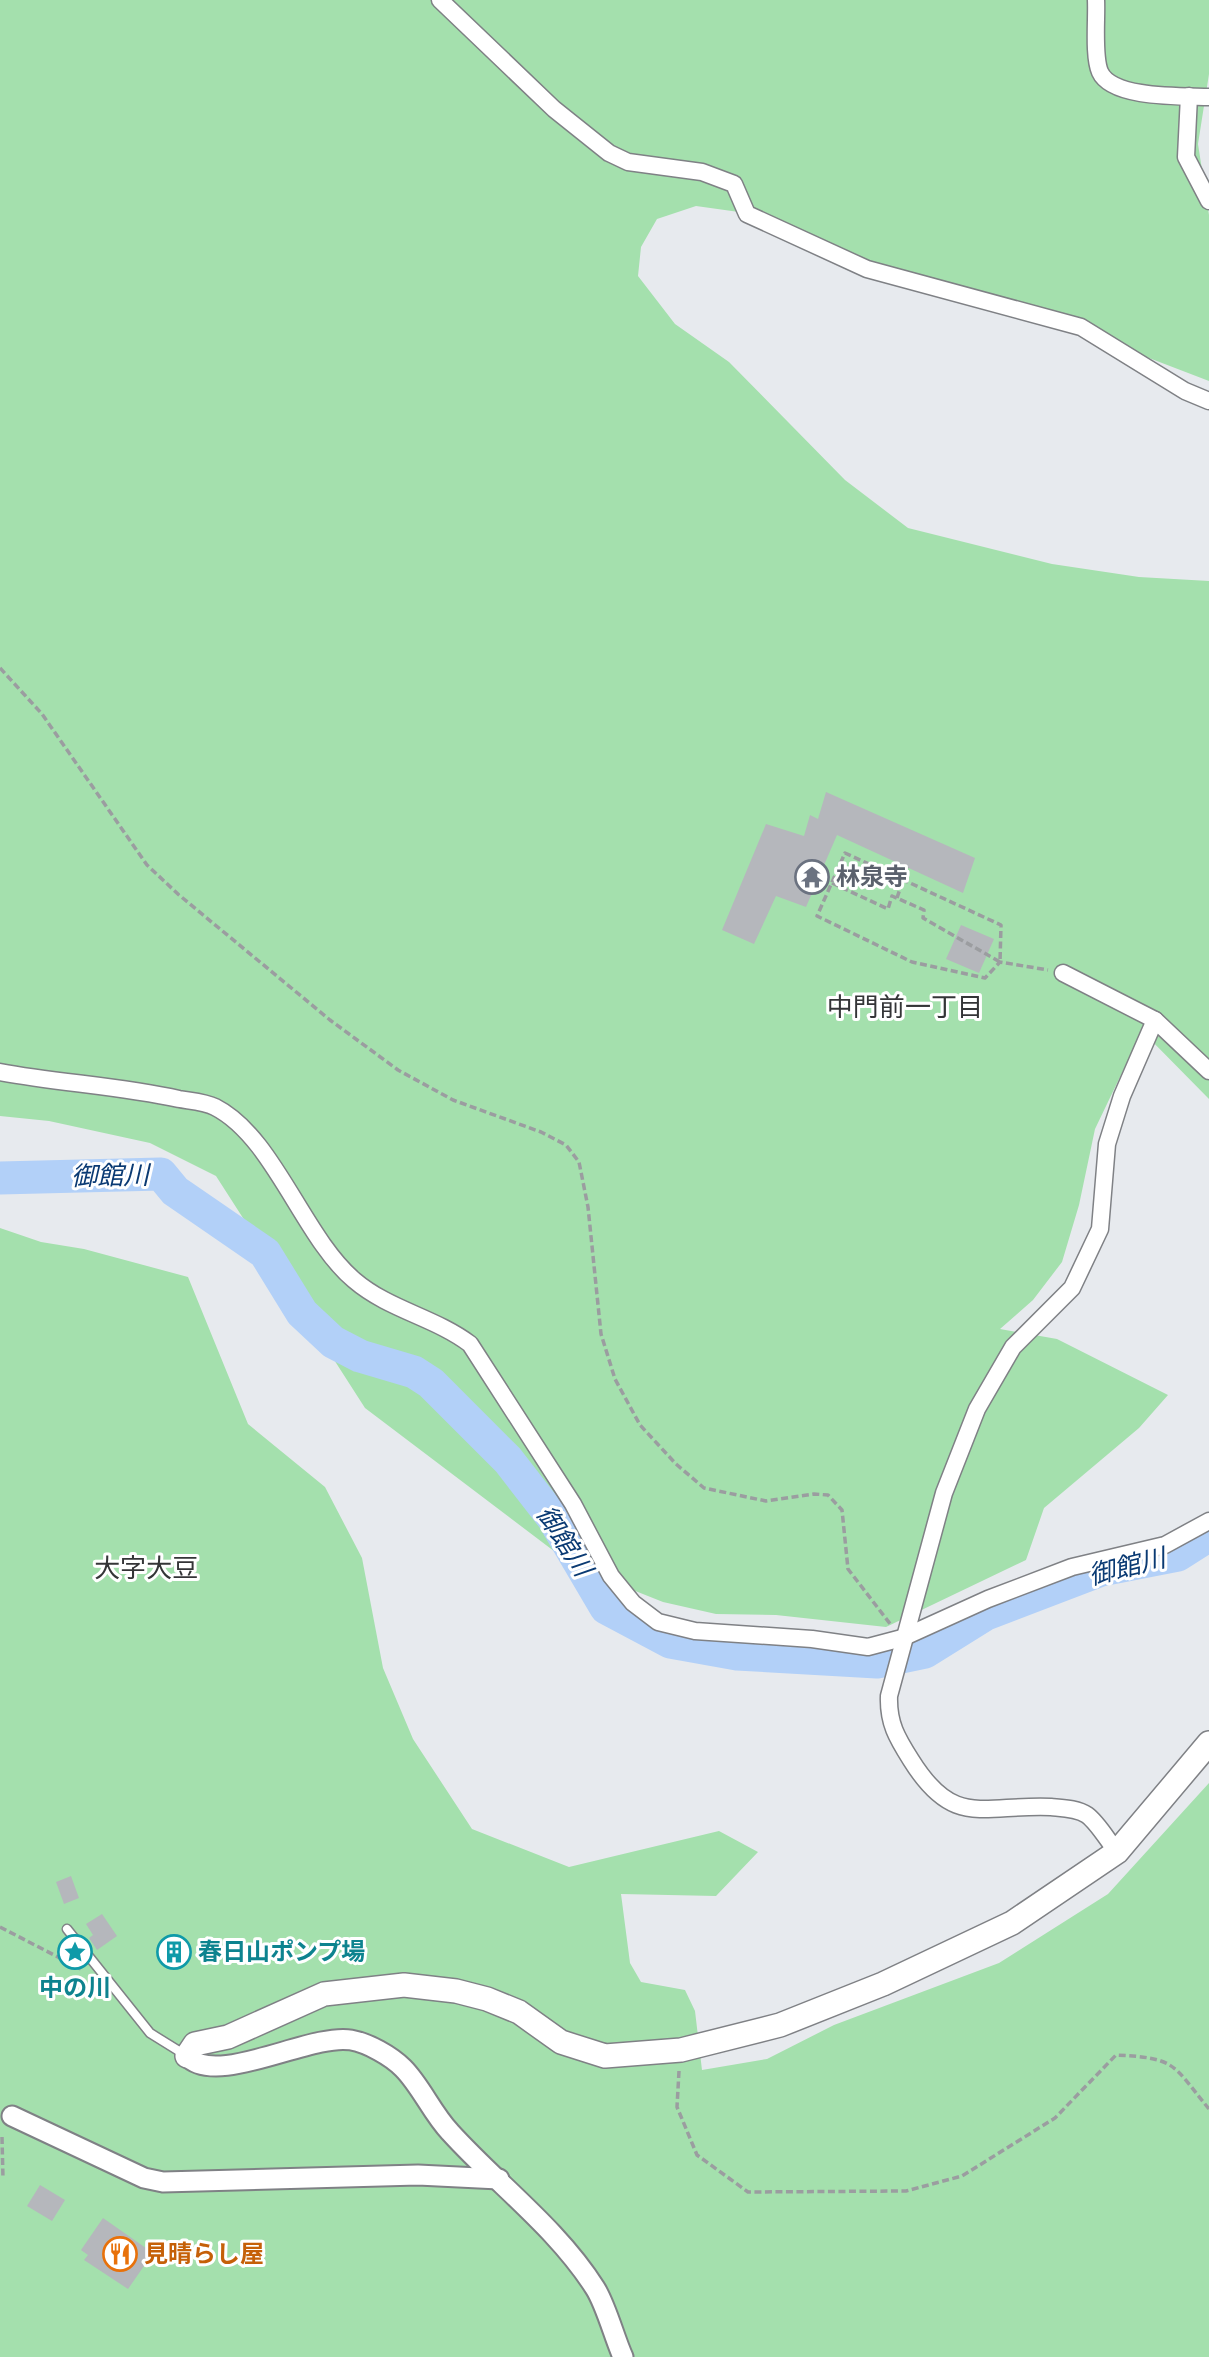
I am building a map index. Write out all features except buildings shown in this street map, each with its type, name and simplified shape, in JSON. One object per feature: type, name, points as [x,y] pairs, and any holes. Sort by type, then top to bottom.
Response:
[{"type":"main road","points":[[187,2056],[195,2045],[228,2037],[324,1994],[404,1985],[456,1991],[487,1998],[519,2012],[561,2042],[605,2056],[681,2050],[780,2025],[883,1984],[1012,1923],[1117,1852],[1209,1743]]},
{"type":"street","points":[[440,0],[554,109],[609,153],[628,162],[702,172],[734,184],[747,214],[867,269],[1081,327],[1185,391],[1209,401]]},
{"type":"street","points":[[1097,0],[1100,71],[1109,83],[1129,92],[1209,97]]},
{"type":"street","points":[[1189,96],[1186,157],[1209,201]]},
{"type":"street","points":[[1063,973],[1155,1020],[1209,1071]]},
{"type":"street","points":[[1117,1852],[1087,1815],[1067,1808],[968,1809],[945,1801],[928,1786],[894,1734],[888,1716],[892,1676],[944,1493],[977,1409],[1013,1347],[1072,1289],[1100,1229],[1107,1144],[1122,1096],[1155,1020]]},
{"type":"street","points":[[0,1072],[68,1084],[139,1090],[215,1107],[244,1131],[275,1168],[314,1233],[353,1279],[388,1304],[450,1329],[470,1344],[573,1504],[611,1576],[633,1603],[658,1622],[695,1631],[812,1639],[868,1647],[902,1638],[988,1599],[1072,1567],[1164,1545],[1209,1521]]},
{"type":"street","points":[[187,2056],[204,2066],[228,2065],[331,2040],[352,2040],[374,2049],[402,2067],[449,2132],[499,2179],[580,2266],[598,2291],[623,2357]]},
{"type":"street","points":[[6,2116],[144,2178],[163,2182],[418,2175],[499,2179]]},
{"type":"lane","points":[[67,1929],[150,2033],[187,2056]]},
{"type":"path","points":[[0,668],[42,714],[147,865],[179,895],[330,1020],[398,1070],[453,1100],[541,1132],[566,1145],[579,1163],[588,1207],[601,1334],[615,1379],[640,1425],[676,1464],[704,1488],[766,1502],[814,1494],[828,1495],[842,1510],[848,1569],[902,1638]]},
{"type":"path","points":[[845,853],[1002,925],[1000,961],[985,978],[912,962],[817,916],[845,853]]},
{"type":"path","points":[[897,898],[907,867]]},
{"type":"path","points":[[832,883],[888,909],[892,896],[924,910],[923,918],[1000,961],[1063,973]]},
{"type":"path","points":[[0,1927],[83,1970]]},
{"type":"path","points":[[681,2050],[677,2106],[696,2155],[748,2192],[906,2190],[962,2176],[1055,2118],[1115,2055],[1155,2057],[1177,2068],[1209,2109]]},
{"type":"path","points":[[2,2137],[2,2179]]},
{"type":"green space","points":[[0,0],[1209,0],[1209,74],[1198,144],[1209,215],[1209,381],[998,300],[859,260],[775,217],[696,206],[657,219],[641,247],[638,276],[675,324],[729,362],[845,480],[908,528],[1052,564],[1139,577],[1209,581],[1209,1099],[1142,1031],[1095,1129],[1079,1205],[1062,1262],[1033,1300],[1000,1329],[1057,1339],[1168,1395],[1139,1428],[1044,1508],[1026,1560],[886,1627],[776,1615],[716,1614],[663,1602],[575,1567],[365,1408],[216,1176],[150,1143],[49,1121],[0,1116]]},
{"type":"green space","points":[[0,1228],[41,1242],[84,1249],[188,1277],[248,1424],[325,1487],[362,1558],[383,1668],[413,1739],[472,1829],[569,1867],[719,1831],[758,1852],[716,1896],[621,1894],[630,1963],[641,1982],[685,1990],[695,2011],[702,2070],[767,2059],[834,2025],[999,1963],[1108,1894],[1209,1783],[1209,2357],[0,2357]]},
{"type":"waterway","name":"御館川","points":[[0,1178],[161,1174],[175,1191],[265,1253],[302,1313],[333,1342],[360,1356],[414,1372],[431,1383],[508,1460],[553,1518],[606,1608],[670,1642],[737,1654],[877,1662],[925,1652],[986,1614],[1101,1570],[1178,1555],[1209,1535]]},
{"type":"place","name":"林泉寺","points":[[812,877]]},
{"type":"place","name":"中の川","points":[[75,1952]]},
{"type":"place","name":"春日山ポンプ場","points":[[174,1952]]},
{"type":"place","name":"見晴らし屋","points":[[120,2254]]},
{"type":"district","name":"中門前一丁目","points":[[905,1007]]},
{"type":"district","name":"大字大豆","points":[[146,1568]]}]
